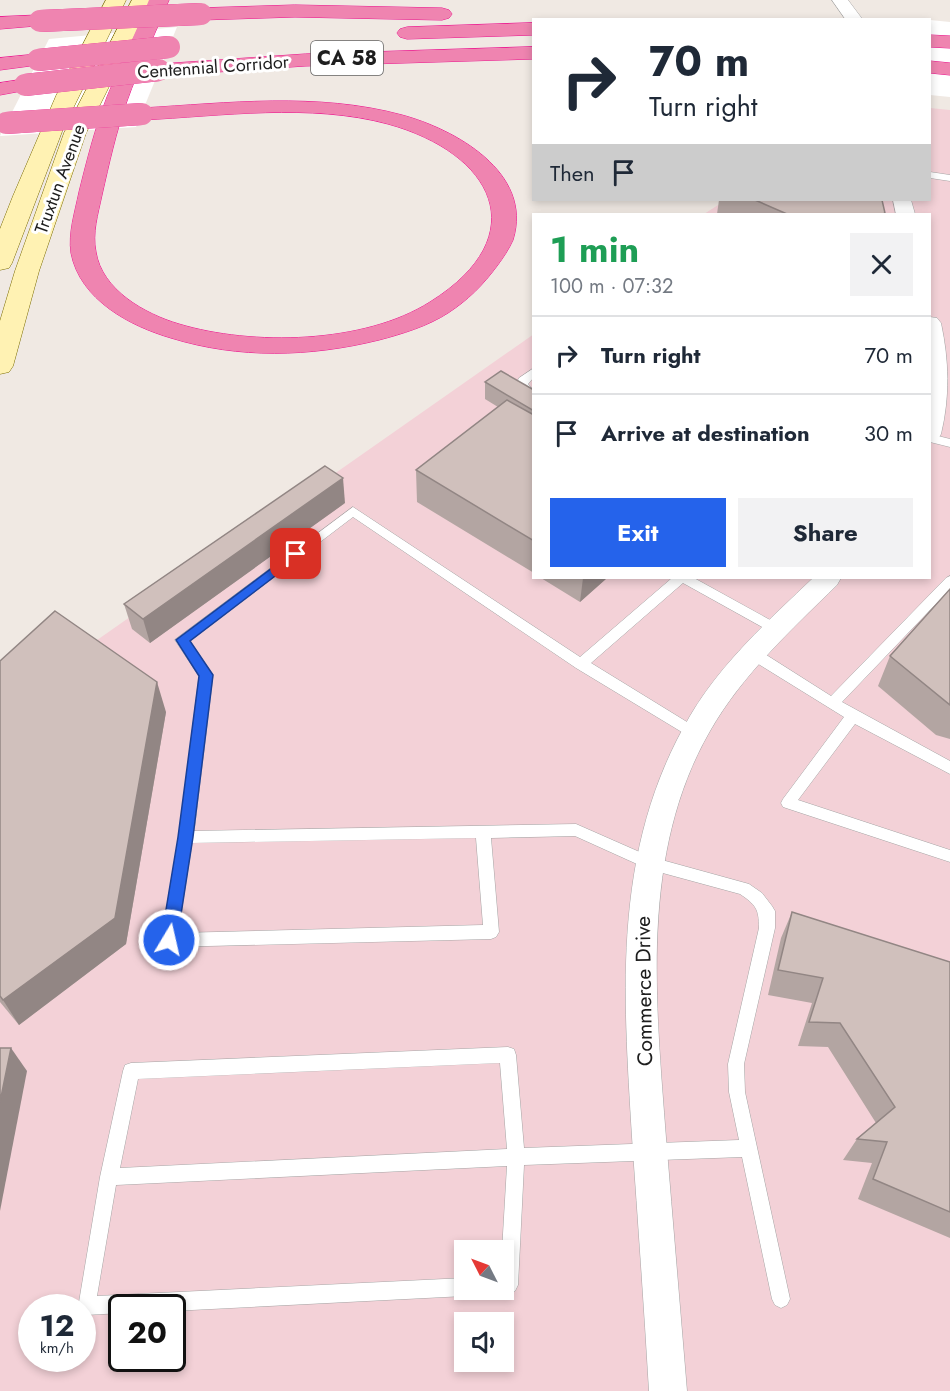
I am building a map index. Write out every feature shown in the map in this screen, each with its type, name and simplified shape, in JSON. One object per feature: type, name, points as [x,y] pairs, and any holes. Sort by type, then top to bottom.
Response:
[{"type":"highway","points":[[3,123],[142,114],[331,109],[379,116],[420,127],[446,139],[470,155],[493,181],[504,210],[500,242],[478,278],[447,302],[400,325],[344,341],[284,347],[225,344],[170,331],[127,309],[110,296],[92,275],[84,257],[83,236],[107,128],[159,0]]},
{"type":"highway","points":[[0,23],[201,14],[363,12],[532,20]]},
{"type":"highway","name":"CA 58","points":[[392,34],[532,29]]},
{"type":"highway","points":[[931,41],[950,42]]},
{"type":"highway","name":"Centennial Corridor","points":[[0,64],[192,45]]},
{"type":"highway","name":"Centennial Corridor","points":[[0,88],[159,70],[305,60],[532,53]]},
{"type":"highway","points":[[931,67],[950,69]]},
{"type":"main road","name":"Truxtun Avenue","points":[[0,263],[24,194],[47,139],[116,0]]},
{"type":"main road","name":"Truxtun Avenue","points":[[0,366],[27,271],[75,133],[142,0]]},
{"type":"street","points":[[840,0],[854,18]]},
{"type":"street","points":[[931,328],[936,351],[934,368],[938,390],[936,426]]},
{"type":"street","name":"Commerce Drive","points":[[668,1391],[640,1019],[639,937],[648,863],[666,797],[695,734],[714,700],[752,653],[827,579]]},
{"type":"lane","points":[[931,175],[950,178]]},
{"type":"lane","points":[[532,373],[523,380],[522,384],[526,392],[532,395]]},
{"type":"lane","points":[[936,426],[950,443]]},
{"type":"lane","points":[[483,832],[491,932],[169,940],[186,837],[206,675],[182,640],[353,511],[581,664],[695,734]]},
{"type":"lane","points":[[581,664],[679,579]]},
{"type":"lane","points":[[687,579],[776,629]]},
{"type":"lane","points":[[833,703],[950,581]]},
{"type":"lane","points":[[752,653],[853,716],[950,768]]},
{"type":"lane","points":[[853,716],[788,804],[950,856]]},
{"type":"lane","points":[[186,837],[576,830],[648,863],[744,889],[757,898],[767,911],[767,928],[736,1064],[737,1092],[781,1299]]},
{"type":"lane","points":[[454,1288],[86,1306],[131,1071],[508,1055],[516,1157],[511,1240]]},
{"type":"lane","points":[[109,1178],[650,1150],[749,1148]]},
{"type":"shaded area","points":[[931,108],[950,110],[950,1391],[0,1391],[0,708],[532,335],[532,579],[931,579],[931,213],[706,213],[724,201],[931,201]]},
{"type":"pier","points":[[931,20],[950,22],[950,97],[931,95]]},
{"type":"pier","points":[[177,27],[136,127],[0,136],[49,39]]},
{"type":"building","points":[[757,201],[882,201],[885,213],[785,213]]},
{"type":"building","points":[[501,371],[532,389],[532,410],[485,382]]},
{"type":"building","points":[[507,400],[532,414],[532,540],[416,470]]},
{"type":"building","points":[[325,466],[343,478],[143,619],[124,604]]},
{"type":"building","points":[[950,589],[950,705],[890,656]]},
{"type":"building","points":[[55,611],[157,682],[115,918],[3,1000],[0,996],[0,661]]},
{"type":"building","points":[[792,912],[950,962],[950,1212],[873,1179],[887,1142],[857,1139],[895,1107],[840,1023],[809,1022],[823,978],[778,970]]},
{"type":"building","points":[[0,1048],[11,1048],[0,1102]]},
{"type":"route","points":[[169,940],[186,837],[206,675],[182,640],[296,554]]}]
